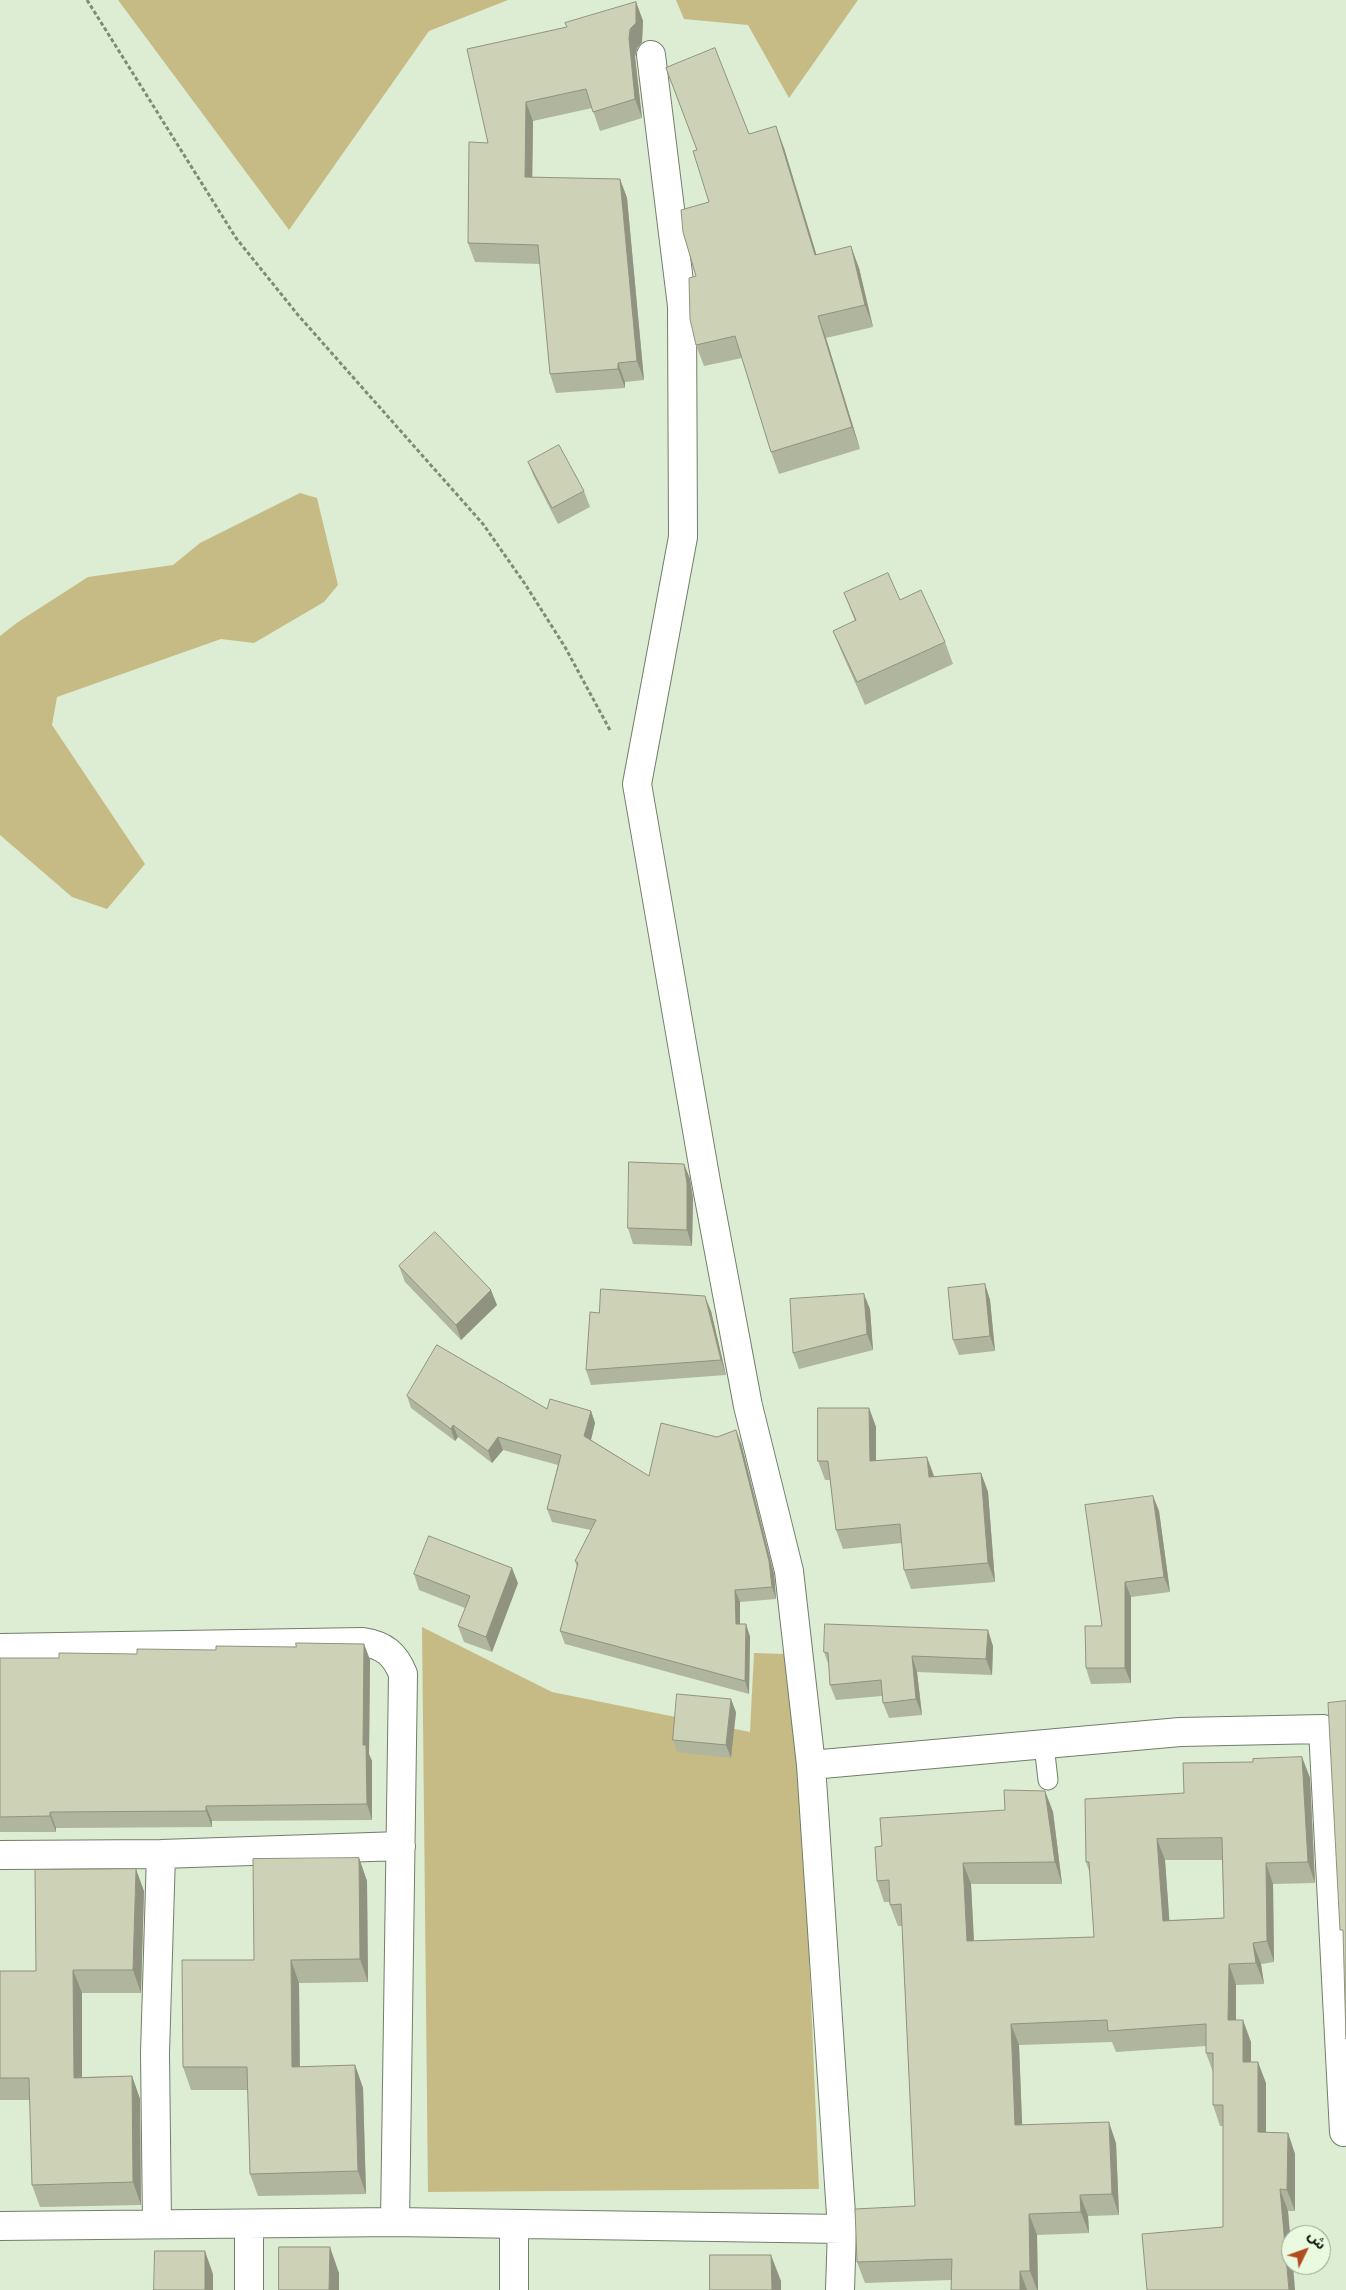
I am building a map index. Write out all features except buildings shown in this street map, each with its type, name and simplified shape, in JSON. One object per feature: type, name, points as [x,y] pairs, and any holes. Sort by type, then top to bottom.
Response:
[{"type":"street","points":[[651,55],[682,306],[683,537],[637,784],[701,1155],[748,1406],[789,1571],[811,1765],[842,2229],[840,2290]]},
{"type":"street","points":[[0,1648],[363,1642],[377,1644],[390,1652],[398,1662],[403,1674],[395,2222]]},
{"type":"street","points":[[811,1765],[1180,1732],[1322,1729],[1344,2132]]},
{"type":"street","points":[[0,1855],[161,1854],[401,1846]]},
{"type":"street","points":[[157,2224],[155,2053],[161,1854]]},
{"type":"street","points":[[0,2226],[395,2222],[842,2229]]},
{"type":"street","points":[[249,2224],[249,2290]]},
{"type":"street","points":[[514,2224],[514,2290]]},
{"type":"lane","points":[[1044,1745],[1048,1780]]},
{"type":"path","points":[[88,0],[236,238],[298,315],[483,524],[525,584],[564,647],[602,715],[637,784]]},
{"type":"shaded area","points":[[118,0],[508,0],[429,31],[289,230]]},
{"type":"shaded area","points":[[676,0],[858,0],[789,98],[748,25],[684,19]]},
{"type":"shaded area","points":[[300,493],[317,498],[338,585],[324,602],[254,643],[221,639],[57,697],[52,725],[145,864],[107,909],[72,897],[0,835],[0,636],[18,622],[88,577],[173,565],[200,543]]},
{"type":"shaded area","points":[[422,1627],[552,1692],[750,1732],[754,1653],[786,1654],[801,1764],[819,2189],[428,2192]]}]
